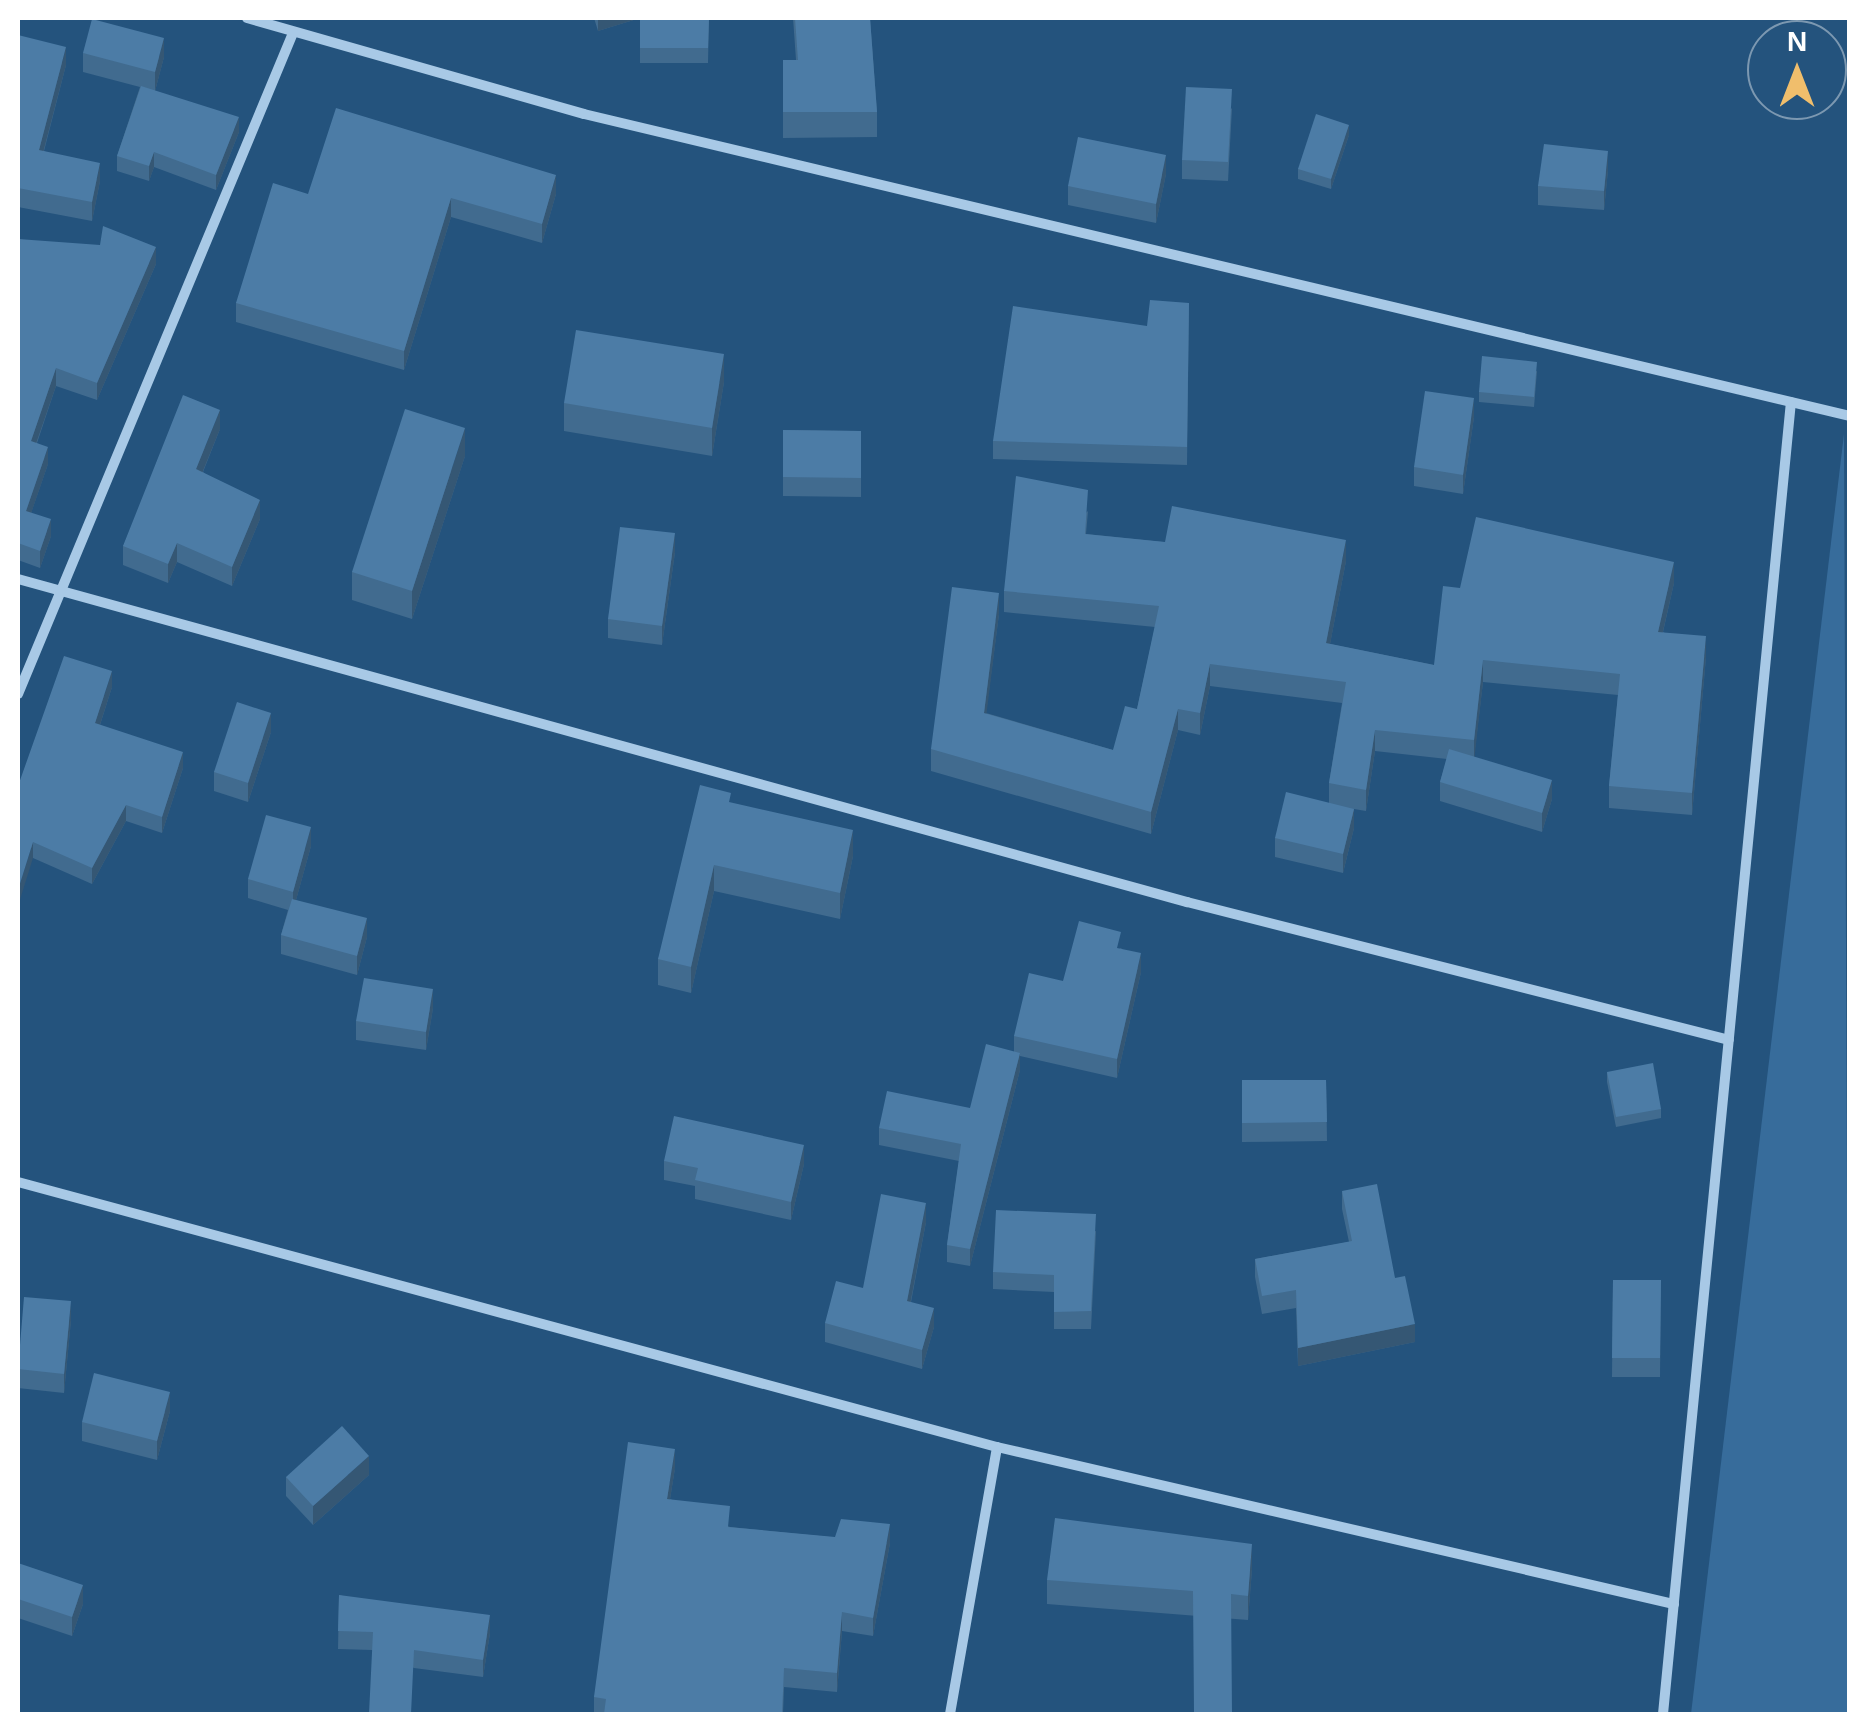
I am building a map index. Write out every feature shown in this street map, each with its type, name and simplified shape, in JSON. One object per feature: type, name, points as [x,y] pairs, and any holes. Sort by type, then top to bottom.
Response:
[{"type":"street","points":[[247,18],[604,118],[1850,416]]},
{"type":"street","points":[[18,694],[64,592],[293,32]]},
{"type":"street","points":[[1662,1714],[1791,402]]},
{"type":"street","points":[[18,579],[1188,902],[1729,1040]]},
{"type":"street","points":[[18,1182],[997,1447],[1674,1604]]},
{"type":"street","points":[[950,1714],[997,1447]]},
{"type":"shaded area","points":[[1844,434],[1849,1714],[1691,1714]]},
{"type":"building","points":[[640,18],[709,18],[708,48],[640,48]]},
{"type":"building","points":[[795,18],[870,18],[877,112],[783,112],[783,60],[798,60]]},
{"type":"building","points":[[92,19],[164,38],[155,72],[83,53]]},
{"type":"building","points":[[18,35],[66,47],[39,150],[100,163],[92,202],[18,188]]},
{"type":"building","points":[[141,86],[239,117],[216,175],[154,152],[149,166],[117,156]]},
{"type":"building","points":[[1186,87],[1232,89],[1228,162],[1182,160]]},
{"type":"building","points":[[336,108],[556,175],[542,224],[451,198],[404,351],[236,303],[273,183],[308,194]]},
{"type":"building","points":[[1316,114],[1349,125],[1331,179],[1298,169]]},
{"type":"building","points":[[1078,137],[1166,155],[1156,204],[1068,186]]},
{"type":"building","points":[[1544,144],[1608,151],[1604,191],[1538,186]]},
{"type":"building","points":[[103,226],[156,247],[97,383],[56,368],[31,441],[48,447],[26,511],[51,519],[40,551],[18,543],[18,239],[100,245]]},
{"type":"building","points":[[1150,300],[1189,303],[1187,447],[993,441],[1013,306],[1147,326]]},
{"type":"building","points":[[576,330],[724,354],[712,428],[564,403]]},
{"type":"building","points":[[1482,356],[1537,362],[1534,397],[1479,392]]},
{"type":"building","points":[[1425,391],[1474,398],[1463,475],[1414,467]]},
{"type":"building","points":[[183,395],[220,410],[196,469],[260,500],[232,567],[177,543],[168,564],[123,546]]},
{"type":"building","points":[[405,409],[465,428],[412,591],[352,572]]},
{"type":"building","points":[[783,430],[861,431],[861,478],[783,477]]},
{"type":"building","points":[[1016,476],[1088,490],[1085,534],[1165,542],[1172,506],[1346,540],[1326,643],[1434,665],[1443,586],[1460,588],[1476,517],[1674,562],[1658,632],[1706,636],[1692,793],[1609,786],[1620,674],[1483,660],[1474,740],[1375,730],[1366,790],[1329,783],[1346,682],[1210,664],[1200,713],[1178,709],[1151,812],[931,749],[952,587],[999,593],[984,713],[1113,750],[1125,706],[1137,709],[1159,606],[1004,591]]},
{"type":"building","points":[[620,527],[675,533],[662,626],[608,619]]},
{"type":"building","points":[[64,656],[112,671],[95,723],[183,752],[162,817],[126,805],[92,868],[33,842],[18,890],[18,786]]},
{"type":"building","points":[[237,702],[271,713],[248,783],[214,772]]},
{"type":"building","points":[[1449,749],[1552,780],[1542,813],[1440,782]]},
{"type":"building","points":[[700,785],[731,793],[729,802],[853,830],[840,893],[714,865],[691,967],[658,959]]},
{"type":"building","points":[[1286,792],[1354,809],[1343,854],[1275,838]]},
{"type":"building","points":[[266,815],[311,827],[293,892],[248,879]]},
{"type":"building","points":[[292,899],[367,918],[357,956],[281,935]]},
{"type":"building","points":[[1079,921],[1121,932],[1117,948],[1141,953],[1117,1059],[1014,1036],[1029,973],[1063,981]]},
{"type":"building","points":[[364,978],[433,989],[426,1032],[356,1021]]},
{"type":"building","points":[[986,1044],[1020,1053],[970,1249],[947,1245],[961,1144],[879,1128],[887,1091],[970,1108]]},
{"type":"building","points":[[1653,1063],[1661,1109],[1616,1117],[1607,1072]]},
{"type":"building","points":[[1242,1080],[1326,1080],[1327,1122],[1242,1123]]},
{"type":"building","points":[[674,1116],[804,1145],[791,1202],[695,1180],[698,1168],[664,1161]]},
{"type":"building","points":[[1377,1184],[1395,1278],[1405,1276],[1415,1324],[1298,1348],[1296,1290],[1262,1296],[1255,1259],[1352,1241],[1342,1191]]},
{"type":"building","points":[[881,1194],[926,1203],[907,1301],[934,1308],[922,1350],[825,1323],[836,1281],[863,1288]]},
{"type":"building","points":[[996,1210],[1096,1214],[1091,1311],[1054,1312],[1054,1275],[993,1272]]},
{"type":"building","points":[[1613,1280],[1661,1280],[1660,1358],[1612,1358]]},
{"type":"building","points":[[24,1297],[71,1301],[64,1374],[18,1369]]},
{"type":"building","points":[[94,1373],[170,1392],[157,1441],[82,1422]]},
{"type":"building","points":[[342,1426],[369,1456],[313,1506],[286,1477]]},
{"type":"building","points":[[628,1442],[675,1449],[667,1499],[730,1506],[728,1527],[835,1537],[841,1519],[890,1524],[873,1618],[842,1612],[837,1673],[784,1668],[782,1714],[604,1714],[606,1699],[594,1697]]},
{"type":"building","points":[[1055,1518],[1252,1544],[1248,1596],[1231,1594],[1232,1714],[1194,1714],[1193,1591],[1047,1580]]},
{"type":"building","points":[[18,1563],[83,1585],[72,1617],[18,1599]]},
{"type":"building","points":[[339,1595],[490,1615],[483,1660],[414,1650],[411,1714],[369,1714],[373,1632],[338,1631]]}]
